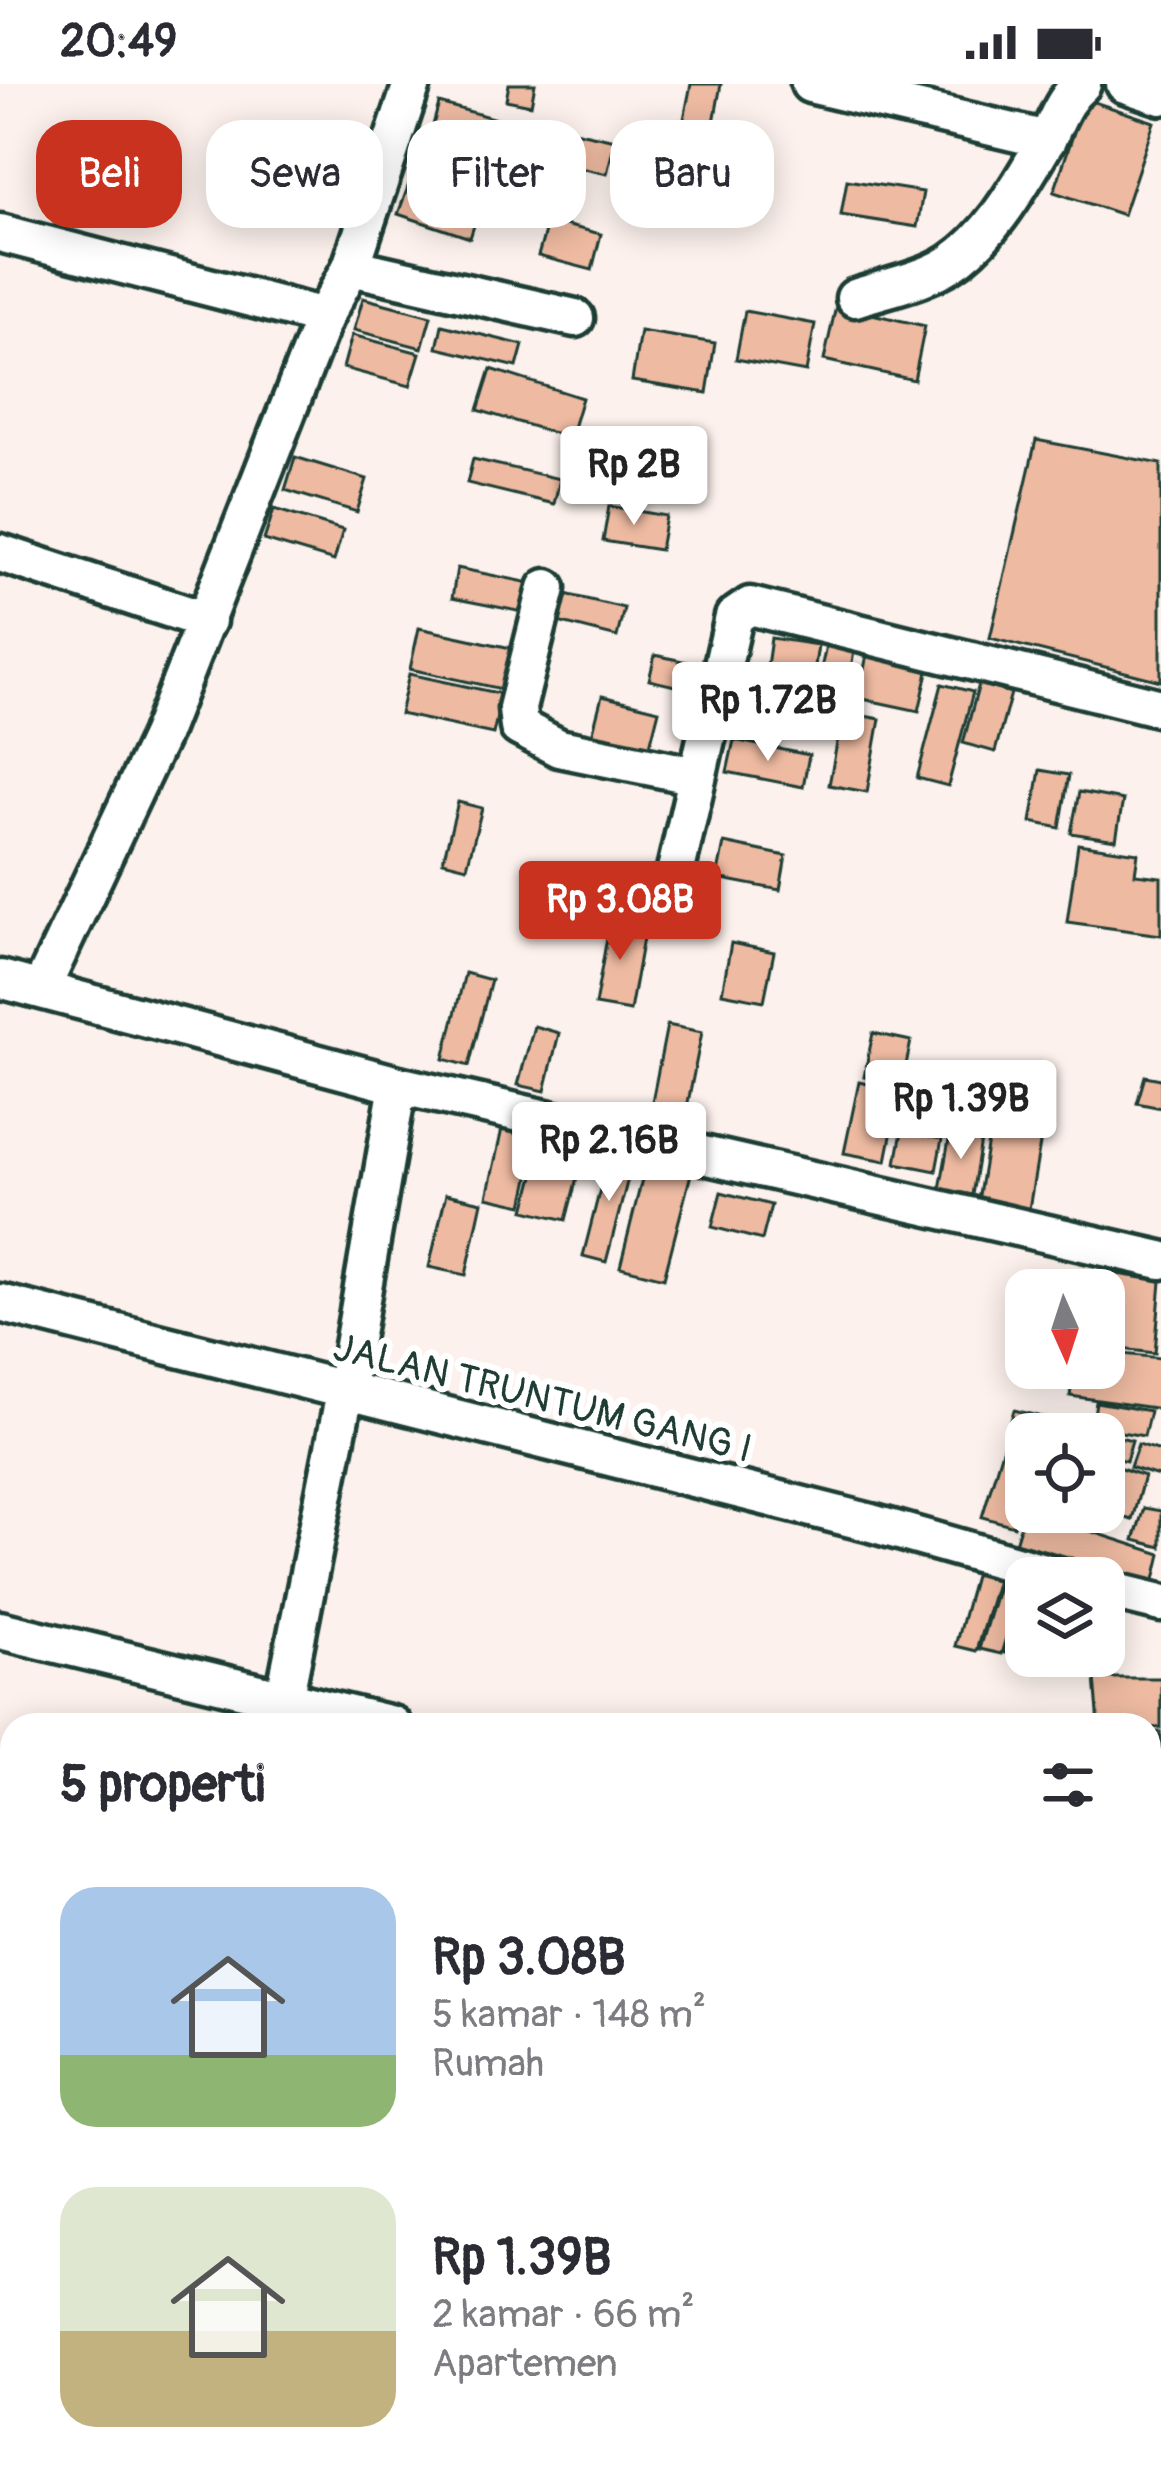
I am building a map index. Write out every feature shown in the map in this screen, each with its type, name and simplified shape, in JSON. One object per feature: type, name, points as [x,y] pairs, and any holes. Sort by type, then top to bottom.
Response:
[{"type":"street","points":[[810,84],[1047,140]]},
{"type":"street","points":[[855,298],[950,264],[1003,210],[1047,140],[1066,97],[1082,84]]},
{"type":"street","points":[[1125,84],[1161,96]]},
{"type":"street","points":[[41,989],[160,736],[324,317],[351,267],[407,85]]},
{"type":"street","points":[[0,233],[324,317]]},
{"type":"street","points":[[351,267],[575,318]]},
{"type":"street","points":[[0,553],[206,621]]},
{"type":"street","points":[[547,588],[517,708],[519,727],[559,748],[697,776]]},
{"type":"street","points":[[667,909],[734,617],[750,606],[1161,708]]},
{"type":"street","points":[[0,980],[398,1085],[1161,1260]]},
{"type":"street","points":[[0,1630],[282,1712],[345,1392],[398,1085]]},
{"type":"street","name":"JALAN TRUNTUM GANG I","points":[[0,1303],[871,1522],[1005,1561]]},
{"type":"street","points":[[1125,1594],[1161,1603]]},
{"type":"building","points":[[509,84],[535,84],[531,105],[506,100]]},
{"type":"building","points":[[691,84],[721,84],[714,120],[684,120]]},
{"type":"building","points":[[1085,99],[1154,122],[1123,215],[1054,192]]},
{"type":"building","points":[[439,103],[500,120],[434,120]]},
{"type":"building","points":[[586,134],[610,139],[607,174],[586,169]]},
{"type":"building","points":[[847,180],[923,192],[917,227],[841,215]]},
{"type":"building","points":[[407,189],[407,217],[398,214]]},
{"type":"building","points":[[440,228],[473,228],[470,238]]},
{"type":"building","points":[[546,228],[601,234],[592,270],[538,256]]},
{"type":"building","points":[[363,298],[431,316],[422,348],[354,330]]},
{"type":"building","points":[[836,306],[925,326],[914,380],[824,360]]},
{"type":"building","points":[[745,311],[815,324],[806,372],[736,359]]},
{"type":"building","points":[[442,325],[523,345],[517,367],[437,348]]},
{"type":"building","points":[[640,331],[715,343],[707,393],[632,381]]},
{"type":"building","points":[[352,335],[420,353],[410,386],[343,368]]},
{"type":"building","points":[[491,369],[582,398],[570,438],[478,410]]},
{"type":"building","points":[[1036,440],[1161,464],[1161,681],[990,638]]},
{"type":"building","points":[[295,457],[367,479],[357,512],[285,490]]},
{"type":"building","points":[[473,459],[560,479],[554,504],[467,483]]},
{"type":"building","points":[[609,506],[666,516],[660,550],[603,541]]},
{"type":"building","points":[[274,509],[343,530],[334,561],[264,540]]},
{"type":"building","points":[[457,568],[535,584],[528,613],[452,598]]},
{"type":"building","points":[[557,592],[624,608],[617,637],[550,620]]},
{"type":"building","points":[[419,628],[520,650],[511,691],[410,669]]},
{"type":"building","points":[[771,638],[818,645],[812,687],[765,680]]},
{"type":"building","points":[[827,640],[855,646],[846,695],[817,689]]},
{"type":"building","points":[[868,650],[930,663],[919,711],[858,698]]},
{"type":"building","points":[[655,655],[710,667],[705,693],[649,680]]},
{"type":"building","points":[[409,674],[502,694],[493,734],[400,714]]},
{"type":"building","points":[[750,683],[824,698],[818,724],[744,709]]},
{"type":"building","points":[[942,684],[973,692],[948,786],[917,778]]},
{"type":"building","points":[[979,684],[1011,693],[995,752],[963,743]]},
{"type":"building","points":[[602,696],[659,710],[646,761],[589,747]]},
{"type":"building","points":[[843,712],[880,719],[867,792],[829,785]]},
{"type":"building","points":[[734,740],[809,755],[803,787],[727,772]]},
{"type":"building","points":[[1040,770],[1069,775],[1060,828],[1031,822]]},
{"type":"building","points":[[1079,792],[1123,800],[1116,840],[1071,833]]},
{"type":"building","points":[[458,802],[482,808],[467,867],[443,861]]},
{"type":"building","points":[[724,843],[786,856],[780,890],[717,878]]},
{"type":"building","points":[[1078,844],[1138,853],[1135,874],[1161,877],[1161,935],[1067,922]]},
{"type":"building","points":[[611,915],[646,921],[630,1011],[595,1005]]},
{"type":"building","points":[[731,943],[774,952],[764,1001],[722,993]]},
{"type":"building","points":[[465,973],[491,980],[469,1066],[444,1059]]},
{"type":"building","points":[[667,1025],[702,1032],[684,1123],[649,1117]]},
{"type":"building","points":[[534,1026],[559,1033],[545,1091],[518,1085]]},
{"type":"building","points":[[873,1033],[911,1041],[902,1084],[864,1077]]},
{"type":"building","points":[[1145,1076],[1161,1079],[1161,1108],[1137,1103]]},
{"type":"building","points":[[859,1082],[900,1091],[886,1161],[844,1153]]},
{"type":"building","points":[[993,1111],[1044,1120],[1029,1209],[978,1201]]},
{"type":"building","points":[[502,1129],[538,1137],[523,1205],[487,1197]]},
{"type":"building","points":[[951,1129],[982,1135],[972,1195],[940,1189]]},
{"type":"building","points":[[902,1132],[942,1139],[936,1171],[896,1163]]},
{"type":"building","points":[[544,1137],[585,1147],[566,1220],[525,1210]]},
{"type":"building","points":[[611,1146],[635,1152],[606,1262],[583,1256]]},
{"type":"building","points":[[647,1159],[692,1170],[664,1278],[620,1267]]},
{"type":"building","points":[[721,1192],[771,1205],[762,1240],[712,1227]]},
{"type":"building","points":[[446,1194],[482,1202],[466,1275],[429,1267]]},
{"type":"building","points":[[1125,1275],[1161,1281],[1155,1353],[1125,1349]]},
{"type":"building","points":[[1125,1354],[1161,1358],[1161,1409],[1070,1396],[1071,1389],[1125,1389]]},
{"type":"building","points":[[1096,1402],[1150,1411],[1144,1436],[1125,1433],[1125,1413],[1094,1413]]},
{"type":"building","points":[[1125,1438],[1132,1440],[1125,1461]]},
{"type":"building","points":[[1005,1440],[1005,1523],[982,1517]]},
{"type":"building","points":[[1138,1444],[1161,1451],[1161,1477],[1130,1467]]},
{"type":"building","points":[[1125,1469],[1144,1476],[1132,1520],[1125,1518]]},
{"type":"building","points":[[1144,1508],[1161,1511],[1161,1547],[1134,1540]]},
{"type":"building","points":[[1018,1533],[1096,1533],[1161,1554],[1152,1592],[1125,1584],[1125,1557],[1036,1557],[1013,1550]]},
{"type":"building","points":[[978,1561],[1005,1571],[1005,1585],[996,1583],[976,1651],[955,1646]]},
{"type":"building","points":[[998,1586],[1005,1588],[1001,1654],[979,1649]]},
{"type":"building","points":[[1095,1678],[1161,1678],[1161,1713],[1098,1713]]}]
